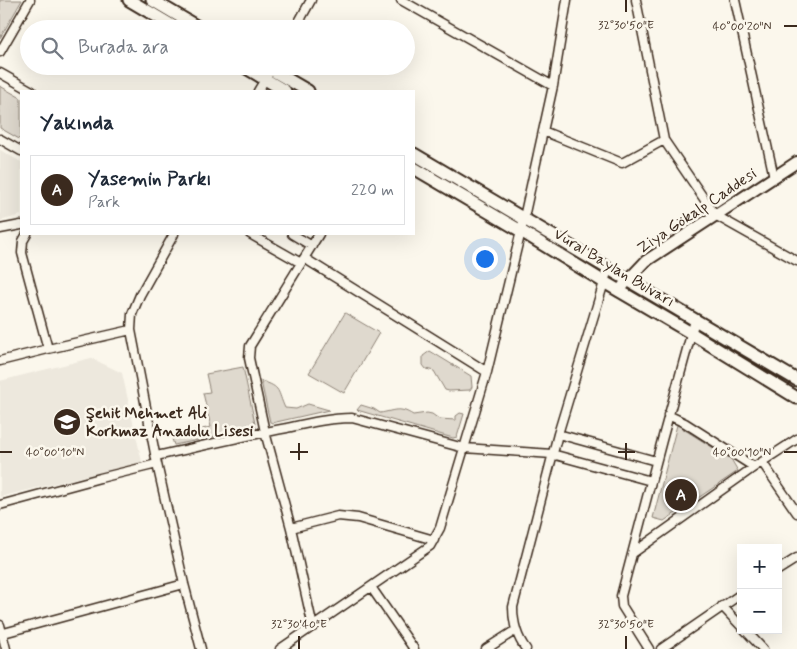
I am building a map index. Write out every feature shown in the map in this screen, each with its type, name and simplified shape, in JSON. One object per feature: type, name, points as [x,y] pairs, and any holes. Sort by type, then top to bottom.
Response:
[{"type":"main road","points":[[128,0],[162,20]]},
{"type":"main road","points":[[152,0],[186,20]]},
{"type":"main road","points":[[272,75],[284,90]]},
{"type":"main road","points":[[278,75],[306,90]]},
{"type":"main road","name":"Vural Baylan Bulvarı","points":[[415,155],[797,380]]},
{"type":"main road","name":"Vural Baylan Bulvarı","points":[[415,169],[797,398]]},
{"type":"street","points":[[0,52],[30,0]]},
{"type":"street","points":[[299,20],[311,0]]},
{"type":"street","points":[[401,0],[553,86]]},
{"type":"street","points":[[280,649],[430,546],[440,528],[487,372],[524,219],[553,86],[567,0]]},
{"type":"street","points":[[636,0],[664,140],[716,215],[797,260]]},
{"type":"street","points":[[735,0],[774,177]]},
{"type":"street","points":[[0,72],[30,90]]},
{"type":"street","points":[[258,90],[266,75]]},
{"type":"street","points":[[543,131],[622,163],[664,140]]},
{"type":"street","points":[[0,139],[20,150]]},
{"type":"street","name":"Ziya Gökalp Caddesi","points":[[620,291],[646,261],[797,162]]},
{"type":"street","points":[[0,230],[20,225]]},
{"type":"street","points":[[26,235],[23,241],[22,253],[48,349]]},
{"type":"street","points":[[171,235],[140,295],[132,314],[131,330],[156,460],[201,649]]},
{"type":"street","points":[[252,235],[303,261],[487,372]]},
{"type":"street","points":[[294,235],[312,246]]},
{"type":"street","points":[[313,627],[291,528],[265,432],[249,358],[250,346],[318,235]]},
{"type":"street","points":[[526,649],[516,630],[514,607],[552,454],[608,269]]},
{"type":"street","points":[[649,649],[622,606],[621,596],[695,320]]},
{"type":"street","points":[[0,361],[131,330]]},
{"type":"street","points":[[668,415],[685,423],[754,467]]},
{"type":"street","points":[[0,505],[100,478],[156,460],[265,432],[340,418],[352,418],[464,448],[552,454],[651,481]]},
{"type":"street","points":[[558,434],[656,461]]},
{"type":"street","points":[[633,553],[797,438]]},
{"type":"street","points":[[762,462],[797,513]]},
{"type":"street","points":[[291,528],[338,516],[358,518],[434,540]]},
{"type":"street","points":[[782,567],[797,558]]},
{"type":"street","points":[[6,649],[1,631],[184,584]]},
{"type":"street","points":[[371,587],[414,649]]},
{"type":"street","points":[[660,649],[737,597]]},
{"type":"street","points":[[722,606],[737,622]]},
{"type":"street","points":[[486,649],[516,630]]},
{"type":"street","points":[[749,634],[763,649]]},
{"type":"shaded area","points":[[0,0],[22,0],[0,38]]},
{"type":"shaded area","points":[[0,86],[20,97],[20,139],[0,128]]},
{"type":"shaded area","points":[[0,150],[20,161],[20,215],[0,221]]},
{"type":"shaded area","points":[[345,313],[379,333],[344,393],[309,373]]},
{"type":"shaded area","points":[[430,351],[471,376],[472,387],[470,390],[445,390],[434,371],[426,369],[423,365],[423,356]]},
{"type":"shaded area","name":"Şehit Mehmet Ali Korkmaz Anadolu Lisesi","points":[[91,358],[122,373],[142,462],[0,497],[0,381]]},
{"type":"shaded area","points":[[243,367],[256,428],[174,445],[172,439],[190,435],[189,432],[211,427],[203,393],[210,392],[206,374]]},
{"type":"shaded area","points":[[261,381],[272,385],[278,390],[285,408],[296,409],[308,404],[329,410],[272,423],[270,422]]},
{"type":"shaded area","points":[[361,405],[380,413],[400,410],[413,415],[432,414],[439,419],[456,420],[456,416],[460,413],[464,414],[457,437],[453,438],[357,410]]},
{"type":"shaded area","points":[[677,425],[731,459],[738,471],[664,521],[653,518]]},
{"type":"place","name":"Şehit Mehmet Ali Korkmaz Anadolu Lisesi","points":[[67,422]]},
{"type":"place","name":"Yasemin Parkı","points":[[681,495]]}]
